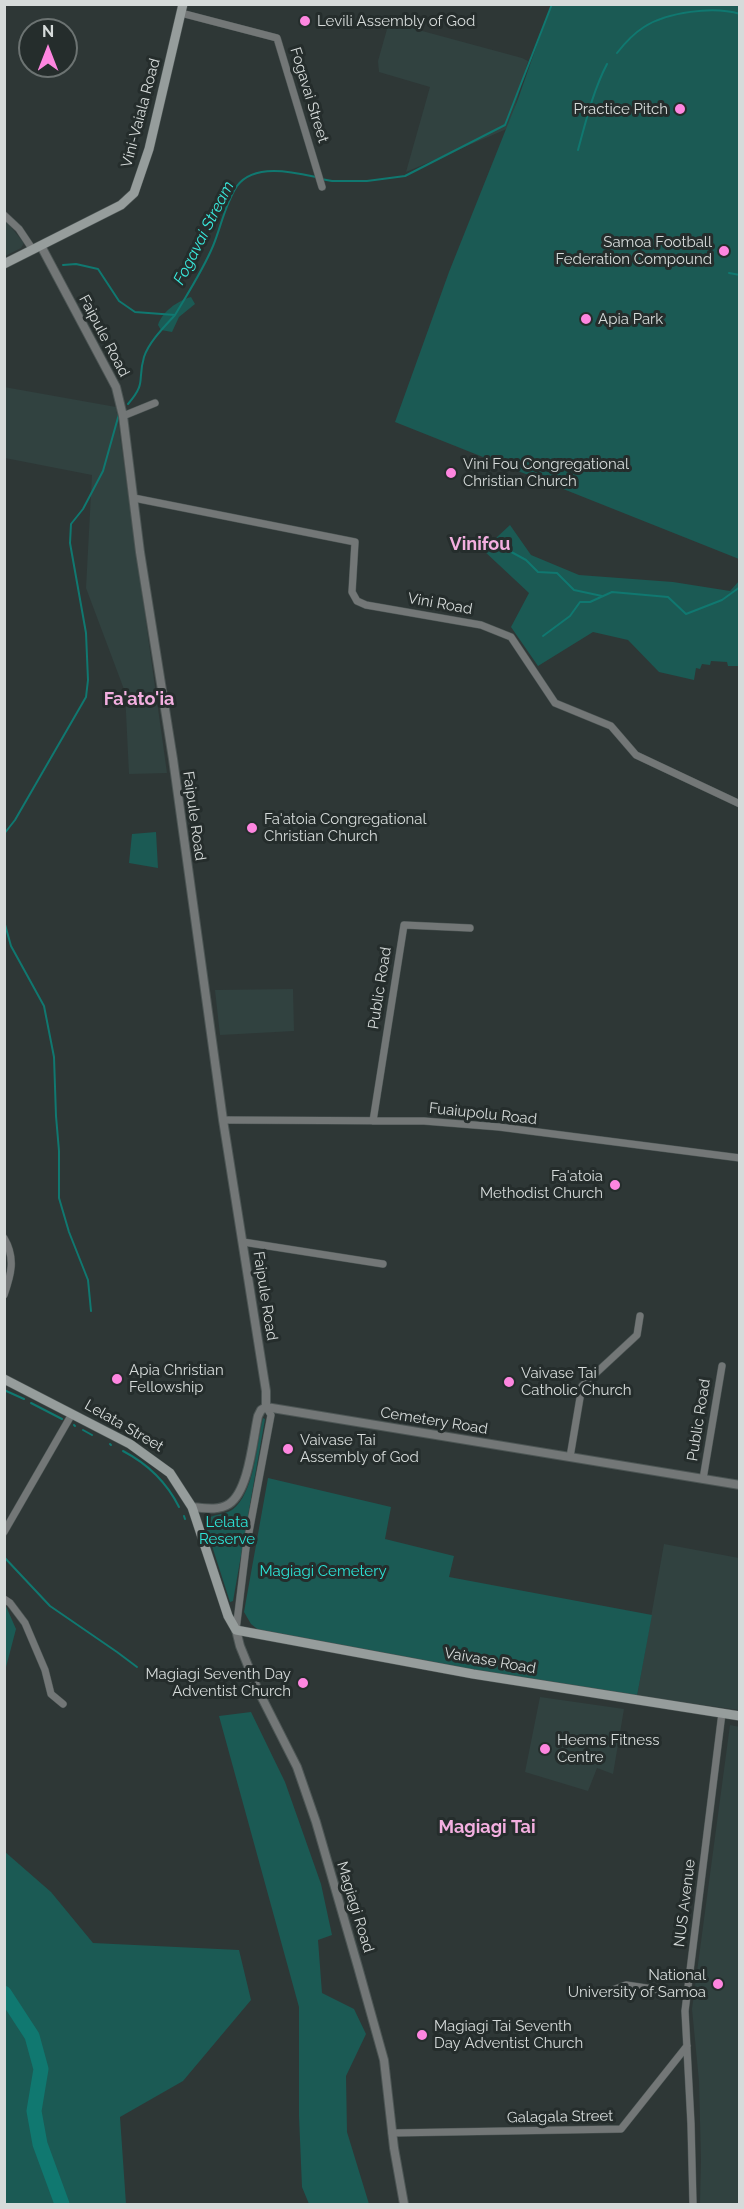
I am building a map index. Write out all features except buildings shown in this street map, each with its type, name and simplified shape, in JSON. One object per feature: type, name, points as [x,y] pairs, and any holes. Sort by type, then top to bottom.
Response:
[{"type":"main road","name":"Vini-Vaiala Road","points":[[4,264],[120,205],[134,193],[149,149],[182,9]]},
{"type":"main road","name":"Lelata Street","points":[[4,1379],[122,1439],[170,1473],[192,1507],[228,1616],[236,1630]]},
{"type":"main road","name":"Vaivase Road","points":[[236,1630],[473,1674],[740,1716]]},
{"type":"street","name":"Fogavai Street","points":[[182,9],[277,38],[322,186]]},
{"type":"street","points":[[4,215],[37,248]]},
{"type":"street","name":"Faipule Road","points":[[37,248],[116,387],[123,416],[223,1120],[267,1394],[266,1407]]},
{"type":"street","points":[[123,416],[155,403]]},
{"type":"street","name":"Vini Road","points":[[134,498],[355,542],[352,592],[357,602],[481,625],[511,637],[555,703],[611,726],[636,755],[740,804]]},
{"type":"street","name":"Public Road","points":[[373,1120],[404,925],[470,928]]},
{"type":"street","name":"Fuaiupolu Road","points":[[223,1120],[424,1121],[498,1127],[740,1158]]},
{"type":"street","points":[[4,1238],[12,1258],[12,1269],[4,1295]]},
{"type":"street","points":[[243,1242],[383,1264]]},
{"type":"street","points":[[570,1457],[582,1386],[637,1335],[640,1316]]},
{"type":"street","name":"Public Road","points":[[703,1479],[722,1366]]},
{"type":"street","points":[[192,1507],[210,1509],[228,1504],[235,1498],[250,1460],[258,1416],[266,1407],[271,1415],[246,1548],[236,1630]]},
{"type":"street","name":"Cemetery Road","points":[[266,1407],[740,1485]]},
{"type":"street","points":[[5,1531],[72,1414]]},
{"type":"street","points":[[4,1599],[10,1603],[25,1623],[45,1670],[51,1694],[63,1704]]},
{"type":"street","name":"Magiagi Road","points":[[236,1630],[257,1688],[297,1767],[316,1822],[377,2030],[387,2081],[392,2133],[404,2205]]},
{"type":"street","name":"NUS Avenue","points":[[693,2205],[685,2011],[722,1713]]},
{"type":"street","points":[[584,1992],[610,1991],[626,1984],[687,1994]]},
{"type":"street","name":"Galagala Street","points":[[392,2133],[621,2129],[687,2046]]},
{"type":"shaded area","points":[[389,22],[528,61],[509,128],[406,172],[430,87],[379,72],[378,61]]},
{"type":"shaded area","points":[[5,220],[24,243],[21,248],[5,256]]},
{"type":"shaded area","points":[[4,387],[116,407],[167,773],[129,774],[125,692],[86,588],[92,475],[5,458]]},
{"type":"shaded area","points":[[293,989],[294,1031],[220,1035],[215,990]]},
{"type":"shaded area","points":[[664,1544],[739,1558],[739,1710],[637,1696]]},
{"type":"shaded area","points":[[540,1697],[624,1709],[613,1774],[597,1768],[588,1791],[525,1772]]},
{"type":"shaded area","name":"National University of Samoa","points":[[730,1725],[740,1727],[739,2204],[700,2204],[699,2081],[692,2009]]},
{"type":"green space","name":"Apia Park","points":[[551,5],[739,5],[739,559],[395,422],[449,272],[518,99]]},
{"type":"green space","points":[[191,297],[195,304],[179,317],[172,332],[161,330],[158,325],[167,311],[180,301]]},
{"type":"green space","points":[[510,525],[531,555],[579,575],[673,582],[730,591],[739,581],[739,666],[728,666],[727,662],[711,661],[710,665],[702,664],[700,669],[696,668],[694,680],[659,672],[628,640],[593,632],[538,666],[511,627],[529,593],[483,550]]},
{"type":"green space","points":[[156,832],[158,868],[129,863],[132,834]]},
{"type":"green space","name":"Lelata Reserve","points":[[263,1418],[265,1419],[233,1601],[230,1602],[205,1524],[209,1517],[232,1510],[246,1492]]},
{"type":"green space","name":"Magiagi Cemetery","points":[[268,1478],[391,1507],[385,1539],[454,1556],[449,1577],[652,1615],[637,1696],[511,1677],[261,1632],[251,1624],[244,1612]]},
{"type":"green space","points":[[5,1604],[16,1629],[5,1671]]},
{"type":"green space","points":[[251,1712],[285,1782],[321,1884],[332,1935],[318,1940],[322,1993],[354,2009],[366,2034],[346,2076],[347,2132],[369,2204],[309,2204],[302,2187],[299,2116],[299,2007],[219,1716]]},
{"type":"green space","points":[[4,1851],[51,1892],[93,1943],[239,1950],[251,2000],[183,2081],[120,2117],[126,2204],[5,2204]]},
{"type":"waterway","name":"Fogavai Stream","points":[[321,179],[367,181],[405,176],[505,125],[552,4]]},
{"type":"waterway","points":[[617,53],[640,30],[677,14],[704,11],[740,14]]},
{"type":"waterway","points":[[578,150],[594,95],[607,64]]},
{"type":"waterway","name":"Fogavai Stream","points":[[63,265],[76,264],[98,269],[119,301],[135,312],[175,315],[209,255],[233,193],[244,179],[253,174],[274,171],[316,177]]},
{"type":"waterway","points":[[729,273],[740,275]]},
{"type":"waterway","points":[[128,404],[140,386],[146,351],[175,315]]},
{"type":"waterway","points":[[4,834],[15,820],[86,697],[88,680],[86,633],[70,543],[71,524],[83,509],[103,471],[119,414]]},
{"type":"waterway","points":[[504,548],[526,560],[538,572],[557,573],[574,590],[602,596]]},
{"type":"waterway","points":[[543,636],[570,616],[580,602],[590,602],[612,592],[668,597],[686,614],[722,600],[740,587]]},
{"type":"waterway","points":[[4,921],[11,946],[44,1006],[54,1057],[59,1198],[69,1232],[88,1280],[91,1311]]},
{"type":"waterway","points":[[4,1390],[24,1399]]},
{"type":"waterway","points":[[31,1403],[62,1419]]},
{"type":"waterway","points":[[83,1430],[92,1435]]},
{"type":"waterway","points":[[123,1451],[156,1474],[179,1507]]},
{"type":"waterway","points":[[4,1557],[50,1606],[137,1667]]},
{"type":"waterway","points":[[4,1993],[32,2036],[41,2069],[34,2111],[40,2144],[62,2204]]},
{"type":"place","name":"Levili Assembly of God","points":[[305,21]]},
{"type":"place","name":"Practice Pitch","points":[[680,109]]},
{"type":"place","name":"Samoa Football Federation Compound","points":[[724,251]]},
{"type":"place","name":"Apia Park","points":[[586,319]]},
{"type":"place","name":"Vini Fou Congregational Christian Church","points":[[451,473]]},
{"type":"place","name":"Fa'atoia Congregational Christian Church","points":[[252,828]]},
{"type":"place","name":"Fa'atoia Methodist Church","points":[[615,1185]]},
{"type":"place","name":"Apia Christian Fellowship","points":[[117,1379]]},
{"type":"place","name":"Vaivase Tai Catholic Church","points":[[509,1382]]},
{"type":"place","name":"Vaivase Tai Assembly of God","points":[[288,1449]]},
{"type":"place","name":"Magiagi Seventh Day Adventist Church","points":[[303,1683]]},
{"type":"place","name":"Heems Fitness Centre","points":[[545,1749]]},
{"type":"place","name":"National University of Samoa","points":[[718,1984]]},
{"type":"place","name":"Magiagi Tai Seventh Day Adventist Church","points":[[422,2035]]},
{"type":"district","name":"Vinifou","points":[[480,545]]},
{"type":"district","name":"Fa'ato'ia","points":[[139,700]]},
{"type":"district","name":"Magiagi Tai","points":[[487,1828]]}]
